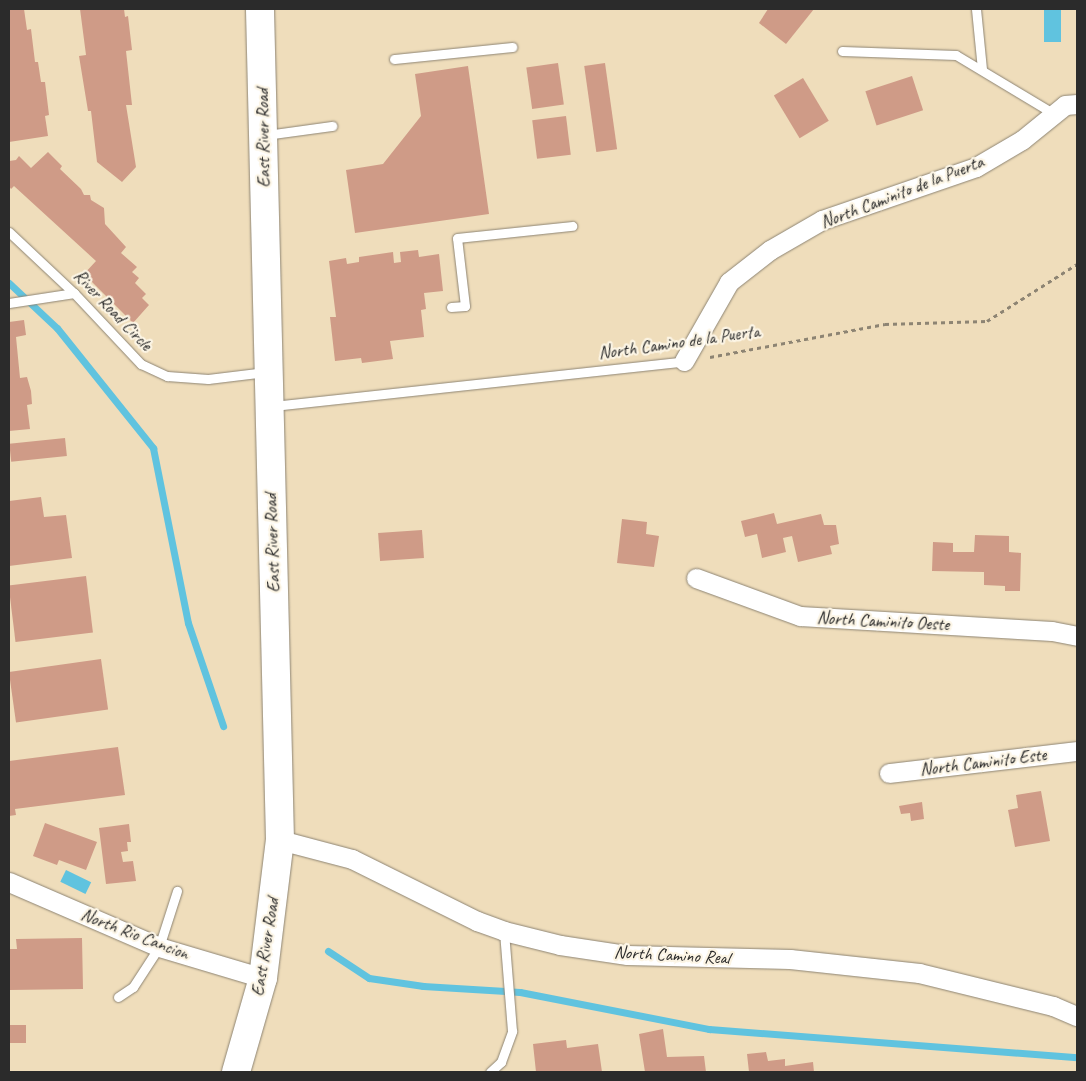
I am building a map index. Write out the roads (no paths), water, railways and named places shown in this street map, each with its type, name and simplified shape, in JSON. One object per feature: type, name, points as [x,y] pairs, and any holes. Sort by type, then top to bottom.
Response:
[{"type":"main road","name":"East River Road","points":[[236,1072],[263,978],[280,840],[268,407],[260,9]]},
{"type":"street","name":"North Caminito de la Puerta","points":[[684,361],[729,282],[770,250],[822,220],[976,167],[1022,140],[1065,106],[1077,104]]},
{"type":"street","name":"North Caminito Oeste","points":[[696,578],[800,616],[1052,631],[1077,636]]},
{"type":"street","name":"North Caminito Este","points":[[889,773],[1077,750]]},
{"type":"street","name":"North Camino Real","points":[[280,840],[352,859],[477,921],[504,931],[560,944],[627,955],[790,959],[919,973],[1053,1006],[1077,1016]]},
{"type":"street","name":"North Rio Cancion","points":[[9,882],[159,947],[263,978]]},
{"type":"lane","points":[[976,9],[982,69]]},
{"type":"lane","points":[[394,58],[512,47]]},
{"type":"lane","points":[[842,51],[956,55],[1054,114]]},
{"type":"lane","points":[[263,135],[332,126]]},
{"type":"lane","points":[[451,307],[465,306],[457,238],[572,226]]},
{"type":"lane","name":"River Road Circle","points":[[9,232],[74,293],[141,364],[167,376],[208,379],[268,372]]},
{"type":"lane","points":[[9,304],[74,293]]},
{"type":"lane","name":"North Camino de la Puerta","points":[[268,407],[684,361]]},
{"type":"lane","points":[[118,997],[133,986],[159,947],[177,891]]},
{"type":"lane","points":[[490,1072],[501,1062],[510,1042],[512,1031],[504,931]]},
{"type":"water","points":[[1044,9],[1061,9],[1061,42],[1044,42]]},
{"type":"water","points":[[66,870],[91,882],[85,894],[60,882]]},
{"type":"waterway","points":[[9,283],[57,328],[153,448],[188,623],[223,726]]},
{"type":"waterway","points":[[328,951],[369,978],[423,986],[520,992],[709,1029],[1077,1057]]}]
